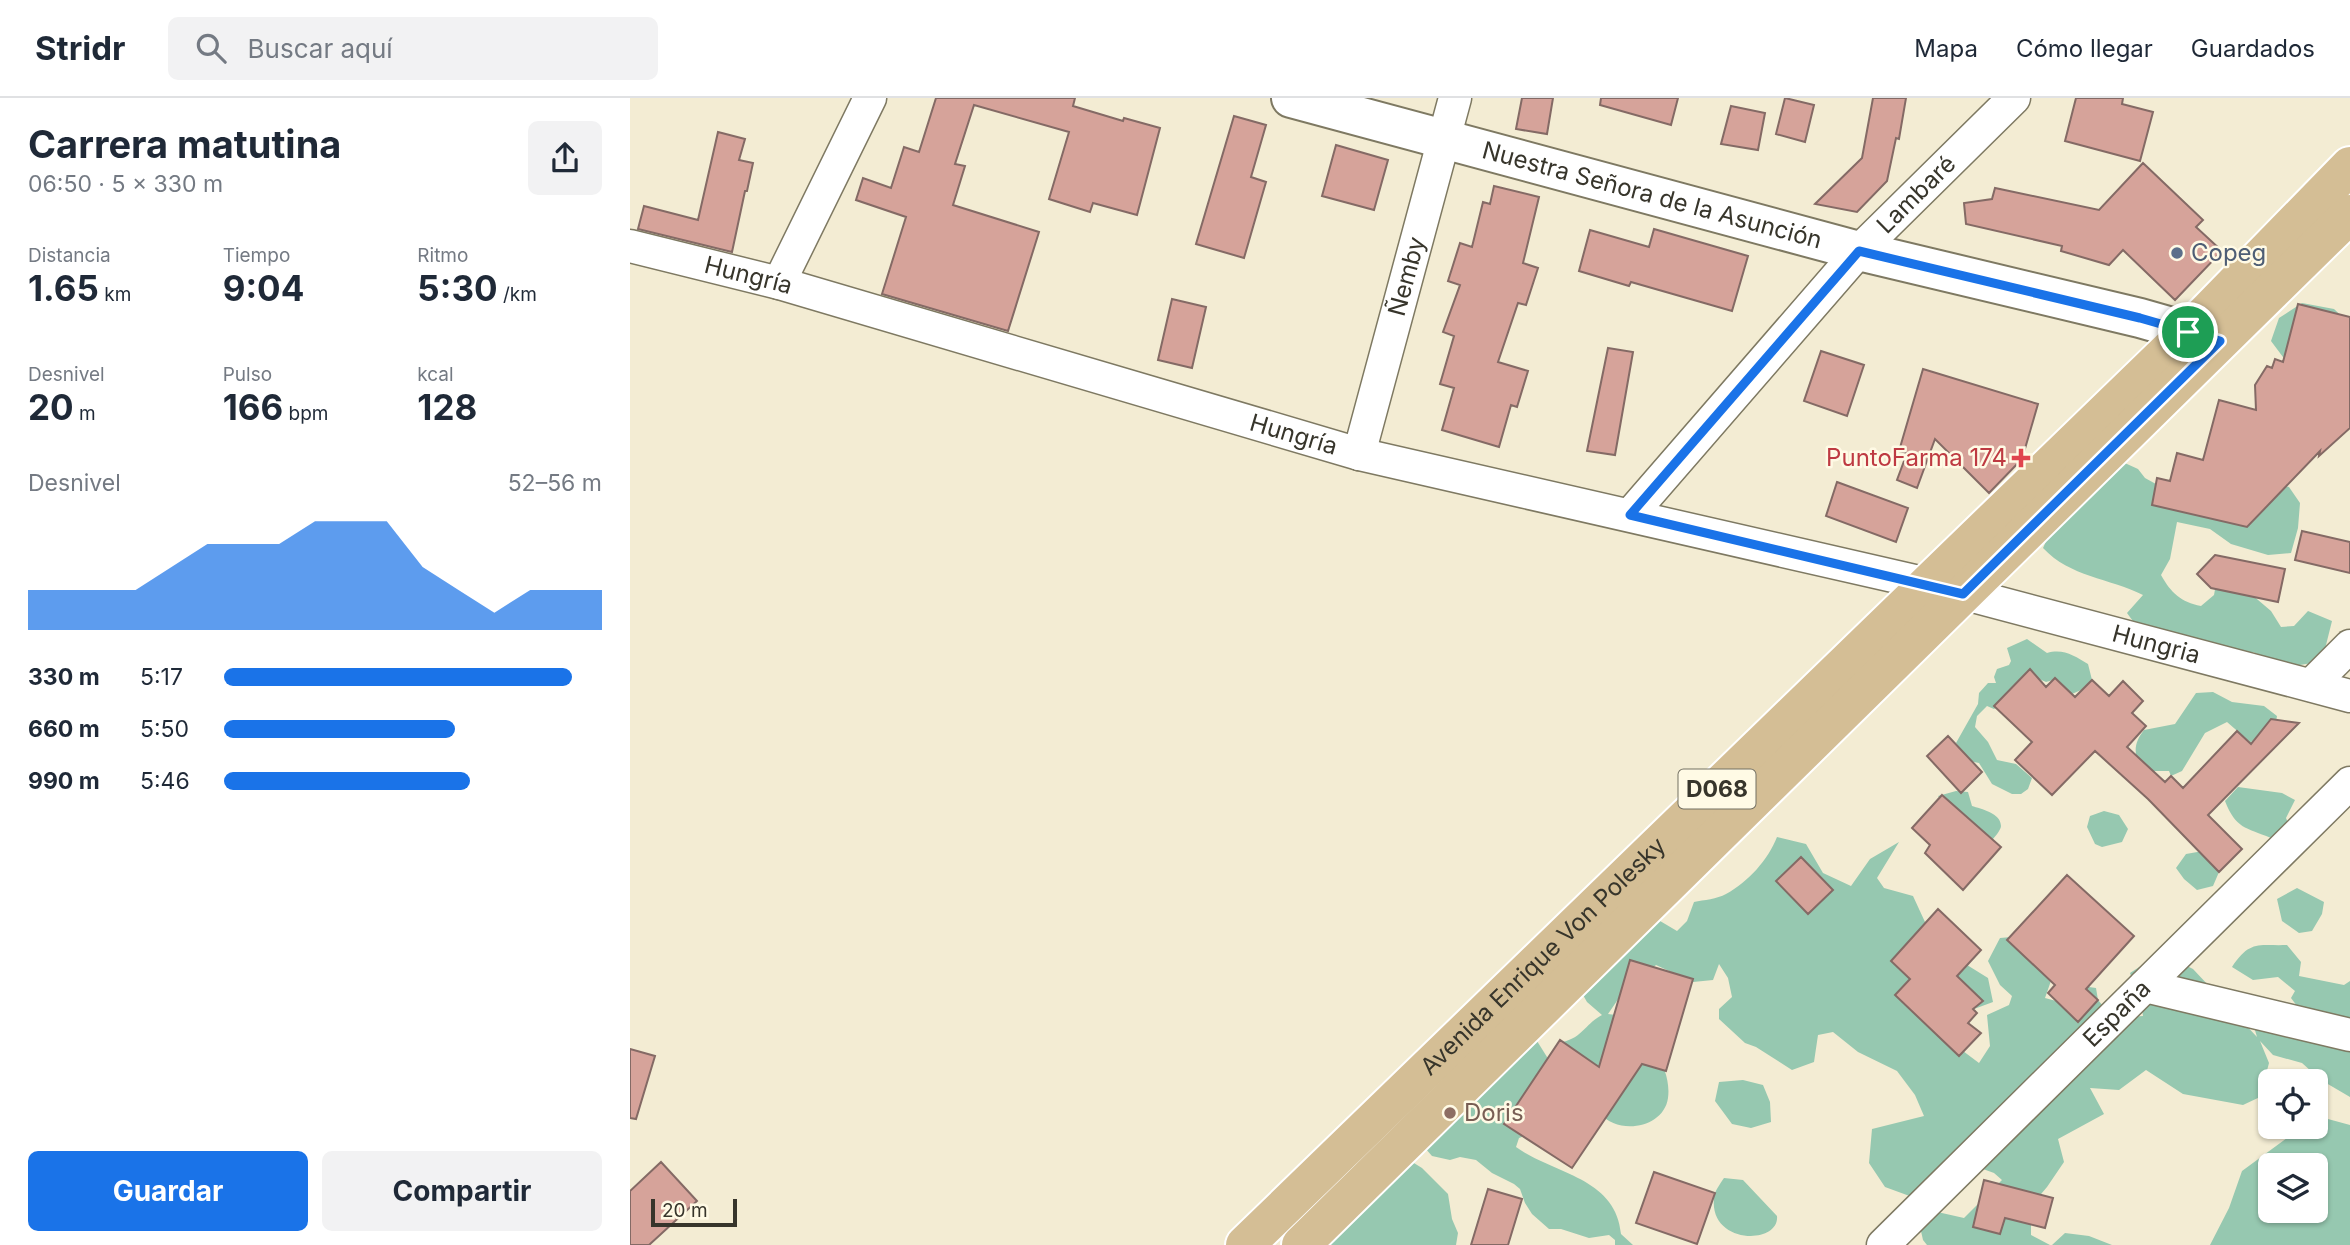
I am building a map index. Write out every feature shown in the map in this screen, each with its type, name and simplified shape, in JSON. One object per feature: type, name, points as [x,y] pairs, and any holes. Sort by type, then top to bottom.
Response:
[{"type":"main road","name":"Avenida Enrique Von Polesky","points":[[1245,1245],[1945,589],[2339,210],[2350,166]]},
{"type":"main road","name":"Avenida Enrique Von Polesky","points":[[1301,1245],[1945,589]]},
{"type":"street","points":[[779,283],[870,98]]},
{"type":"street","name":"Nuestra Señora de la Asunción","points":[[1291,98],[1859,251],[2140,318],[2204,337]]},
{"type":"street","name":"Ñemby","points":[[1359,454],[1455,98]]},
{"type":"street","name":"Lambaré","points":[[1630,515],[1859,251],[2014,98]]},
{"type":"street","name":"Hungría","points":[[630,246],[779,283],[1359,454],[1945,589]]},
{"type":"street","name":"Hungria","points":[[1945,589],[2350,696]]},
{"type":"street","points":[[2311,685],[2350,646]]},
{"type":"street","name":"España","points":[[1883,1245],[2350,783]]},
{"type":"street","points":[[2145,986],[2350,1035]]},
{"type":"green space","points":[[2302,303],[2334,309],[2350,324],[2289,365],[2271,341],[2279,318]]},
{"type":"green space","points":[[2105,454],[2138,469],[2145,478],[2165,489],[2255,479],[2289,487],[2300,503],[2298,528],[2291,553],[2268,555],[2231,544],[2210,529],[2177,522],[2170,559],[2161,575],[2177,596],[2201,606],[2214,595],[2216,584],[2244,588],[2271,611],[2281,627],[2294,626],[2308,611],[2332,621],[2325,649],[2312,663],[2288,667],[2253,652],[2230,657],[2146,639],[2127,613],[2143,595],[2065,565],[2043,548],[2053,526]]},
{"type":"green space","points":[[2027,639],[2047,653],[2064,652],[2088,664],[2092,680],[2072,694],[2057,679],[2046,682],[2037,678],[1994,709],[1987,706],[1977,716],[1975,727],[1988,742],[1997,760],[2016,764],[2032,778],[2028,789],[2021,794],[2012,794],[1992,784],[1979,763],[1969,761],[1956,743],[1978,704],[1979,693],[1988,683],[1996,683],[1994,677],[1997,669],[2009,665],[2011,661],[2007,648]]},
{"type":"green space","points":[[2213,692],[2232,702],[2264,706],[2277,716],[2275,728],[2266,739],[2250,742],[2227,722],[2205,733],[2182,771],[2171,776],[2169,771],[2141,768],[2136,748],[2144,730],[2175,724],[2196,693]]},
{"type":"green space","points":[[2238,787],[2282,793],[2295,800],[2286,818],[2289,825],[2271,838],[2242,826],[2233,817],[2225,801]]},
{"type":"green space","points":[[1956,791],[1968,792],[1972,806],[1998,818],[2001,828],[1991,841],[1946,806],[1938,796]]},
{"type":"green space","points":[[2104,811],[2119,815],[2128,829],[2122,842],[2102,847],[2095,844],[2087,827],[2090,816]]},
{"type":"green space","points":[[1777,837],[1806,844],[1823,873],[1851,886],[1870,859],[1899,842],[1877,878],[1884,888],[1913,896],[1931,935],[1959,960],[1988,978],[1993,1002],[1974,1009],[1959,1048],[1979,1063],[1990,1046],[1987,1015],[2009,1005],[2012,996],[2000,985],[1988,961],[2000,938],[2034,935],[2053,975],[2045,998],[2060,1002],[2075,985],[2096,988],[2098,1000],[2113,1018],[2143,1016],[2130,973],[2161,953],[2193,969],[2257,1037],[2249,1010],[2303,1014],[2291,998],[2295,991],[2278,977],[2253,980],[2232,967],[2244,952],[2255,946],[2287,945],[2301,962],[2299,976],[2344,985],[2350,981],[2350,1097],[2328,1084],[2328,1069],[2309,1069],[2302,1063],[2273,1055],[2260,1041],[2269,1063],[2267,1069],[2258,1069],[2258,1098],[2243,1105],[2183,1094],[2146,1070],[2119,1090],[2090,1088],[2104,1114],[2058,1139],[2064,1162],[2031,1206],[2031,1235],[2050,1245],[1927,1245],[1923,1240],[1918,1218],[1933,1211],[1964,1218],[2002,1180],[1994,1173],[1972,1165],[1915,1198],[1885,1187],[1869,1163],[1872,1129],[1924,1116],[1915,1095],[1897,1071],[1858,1052],[1833,1032],[1818,1035],[1814,1062],[1792,1070],[1745,1043],[1719,1019],[1719,1009],[1732,997],[1728,978],[1719,964],[1713,980],[1693,982],[1656,965],[1621,995],[1608,1014],[1632,1017],[1658,1054],[1668,1087],[1665,1108],[1649,1122],[1639,1125],[1618,1125],[1608,1120],[1590,1098],[1563,1042],[1580,1034],[1602,1015],[1583,995],[1655,918],[1677,931],[1687,921],[1694,902],[1722,896],[1734,889],[1749,877],[1768,854]]},
{"type":"green space","points":[[2203,851],[2219,872],[2213,886],[2197,890],[2176,868],[2186,854]]},
{"type":"green space","points":[[2297,888],[2324,902],[2322,914],[2312,931],[2299,933],[2282,921],[2277,899]]},
{"type":"green space","points":[[1527,1033],[1537,1041],[1552,1065],[1527,1135],[1519,1138],[1516,1147],[1595,1189],[1608,1200],[1617,1215],[1621,1234],[1633,1245],[1615,1245],[1615,1240],[1609,1235],[1589,1238],[1561,1229],[1549,1229],[1532,1214],[1520,1189],[1514,1184],[1492,1173],[1476,1160],[1460,1157],[1450,1160],[1432,1156],[1418,1140]]},
{"type":"green space","points":[[1743,1080],[1763,1085],[1770,1102],[1771,1122],[1751,1128],[1732,1124],[1715,1101],[1719,1082]]},
{"type":"green space","points":[[2328,1119],[2350,1125],[2350,1245],[2210,1245],[2229,1208],[2242,1171],[2258,1159],[2258,1223],[2328,1223],[2328,1153],[2267,1153],[2286,1139],[2328,1139]]},
{"type":"green space","points":[[1396,1152],[1422,1168],[1448,1194],[1452,1219],[1458,1233],[1456,1245],[1320,1245]]},
{"type":"green space","points":[[1724,1178],[1743,1180],[1777,1216],[1775,1225],[1768,1232],[1745,1235],[1722,1225],[1715,1213],[1714,1198]]},
{"type":"green space","points":[[2065,1233],[2089,1236],[2112,1245],[2052,1245]]},
{"type":"building","points":[[936,98],[1075,98],[1073,106],[1123,121],[1124,118],[1160,128],[1137,215],[1093,203],[1090,212],[1049,199],[1069,132],[974,105],[955,164],[965,166],[953,205],[1039,232],[1008,331],[882,294],[906,217],[856,200],[863,178],[891,188],[904,147],[919,152]]},
{"type":"building","points":[[1522,98],[1553,98],[1547,134],[1516,129]]},
{"type":"building","points":[[1601,98],[1678,98],[1671,125],[1600,105]]},
{"type":"building","points":[[1785,98],[1814,105],[1805,142],[1776,134]]},
{"type":"building","points":[[1873,98],[1906,98],[1899,139],[1896,138],[1887,181],[1857,212],[1815,204],[1862,158]]},
{"type":"building","points":[[2076,98],[2123,98],[2122,104],[2153,112],[2140,161],[2065,141]]},
{"type":"building","points":[[1731,106],[1765,113],[1758,150],[1721,144]]},
{"type":"building","points":[[1234,116],[1266,125],[1251,177],[1266,182],[1244,258],[1196,244]]},
{"type":"building","points":[[718,132],[745,139],[739,160],[753,163],[732,252],[638,229],[644,206],[698,220]]},
{"type":"building","points":[[1336,145],[1388,160],[1374,210],[1322,196]]},
{"type":"building","points":[[2143,163],[2203,220],[2196,227],[2222,251],[2175,300],[2123,250],[2109,265],[2061,251],[2062,246],[1966,224],[1964,203],[1992,199],[1995,188],[2099,210]]},
{"type":"building","points":[[1494,186],[1539,197],[1523,263],[1538,268],[1526,305],[1518,303],[1498,362],[1528,371],[1517,407],[1511,405],[1499,447],[1442,430],[1454,388],[1440,384],[1454,336],[1443,332],[1460,285],[1448,281],[1460,243],[1472,247],[1483,202],[1490,204]]},
{"type":"building","points":[[1654,229],[1748,256],[1732,311],[1631,282],[1629,286],[1579,271],[1590,230],[1649,247]]},
{"type":"building","points":[[1172,299],[1206,307],[1192,368],[1158,360]]},
{"type":"building","points":[[2298,304],[2350,317],[2350,428],[2319,456],[2320,451],[2247,527],[2152,505],[2157,478],[2170,481],[2177,453],[2203,460],[2219,400],[2256,410],[2255,385],[2267,366],[2272,368],[2275,359],[2283,362]]},
{"type":"building","points":[[1608,348],[1633,352],[1615,455],[1587,451]]},
{"type":"building","points":[[1821,351],[1864,365],[1847,416],[1804,401]]},
{"type":"building","points":[[1923,369],[2038,404],[2022,459],[1989,493],[1935,439],[1917,488],[1897,480],[1907,453],[1899,451]]},
{"type":"building","points":[[1837,482],[1908,508],[1896,542],[1826,516]]},
{"type":"building","points":[[2302,531],[2350,542],[2350,573],[2295,560]]},
{"type":"building","points":[[2215,555],[2285,569],[2278,602],[2211,588],[2197,574]]},
{"type":"building","points":[[2030,669],[2046,687],[2055,678],[2075,697],[2092,680],[2109,696],[2123,681],[2143,701],[2132,713],[2146,726],[2127,747],[2165,782],[2171,776],[2183,788],[2237,731],[2251,744],[2271,719],[2299,723],[2208,815],[2242,849],[2219,872],[2148,799],[2095,751],[2052,795],[2015,760],[2032,742],[1994,706]]},
{"type":"building","points":[[1948,736],[1982,772],[1961,793],[1927,756]]},
{"type":"building","points":[[1942,795],[2001,847],[1963,890],[1925,853],[1930,845],[1912,828]]},
{"type":"building","points":[[1801,857],[1833,890],[1808,914],[1776,881]]},
{"type":"building","points":[[2067,875],[2134,936],[2086,989],[2098,1000],[2078,1022],[2048,993],[2055,985],[2007,940]]},
{"type":"building","points":[[1938,909],[1981,950],[1957,976],[1983,1001],[1973,1009],[1977,1013],[1968,1023],[1981,1033],[1959,1056],[1895,995],[1910,979],[1891,961]]},
{"type":"building","points":[[1630,960],[1693,979],[1666,1071],[1642,1064],[1572,1168],[1504,1124],[1560,1040],[1599,1067]]},
{"type":"building","points":[[630,1049],[655,1056],[636,1119],[630,1118]]},
{"type":"building","points":[[661,1162],[697,1201],[649,1245],[630,1245],[630,1191]]},
{"type":"building","points":[[1654,1172],[1715,1193],[1697,1244],[1636,1223]]},
{"type":"building","points":[[1984,1180],[2053,1198],[2045,1228],[2005,1218],[2000,1234],[1973,1227]]},
{"type":"building","points":[[1488,1189],[1522,1199],[1508,1245],[1471,1245]]},
{"type":"place","name":"Copeg","points":[[2177,253]]},
{"type":"place","name":"PuntoFarma 174","points":[[2021,458]]},
{"type":"place","name":"Doris","points":[[1450,1113]]},
{"type":"route","points":[[1859,251],[2140,318],[2188,332],[2220,341],[1963,594],[1630,515],[1859,251]]}]
